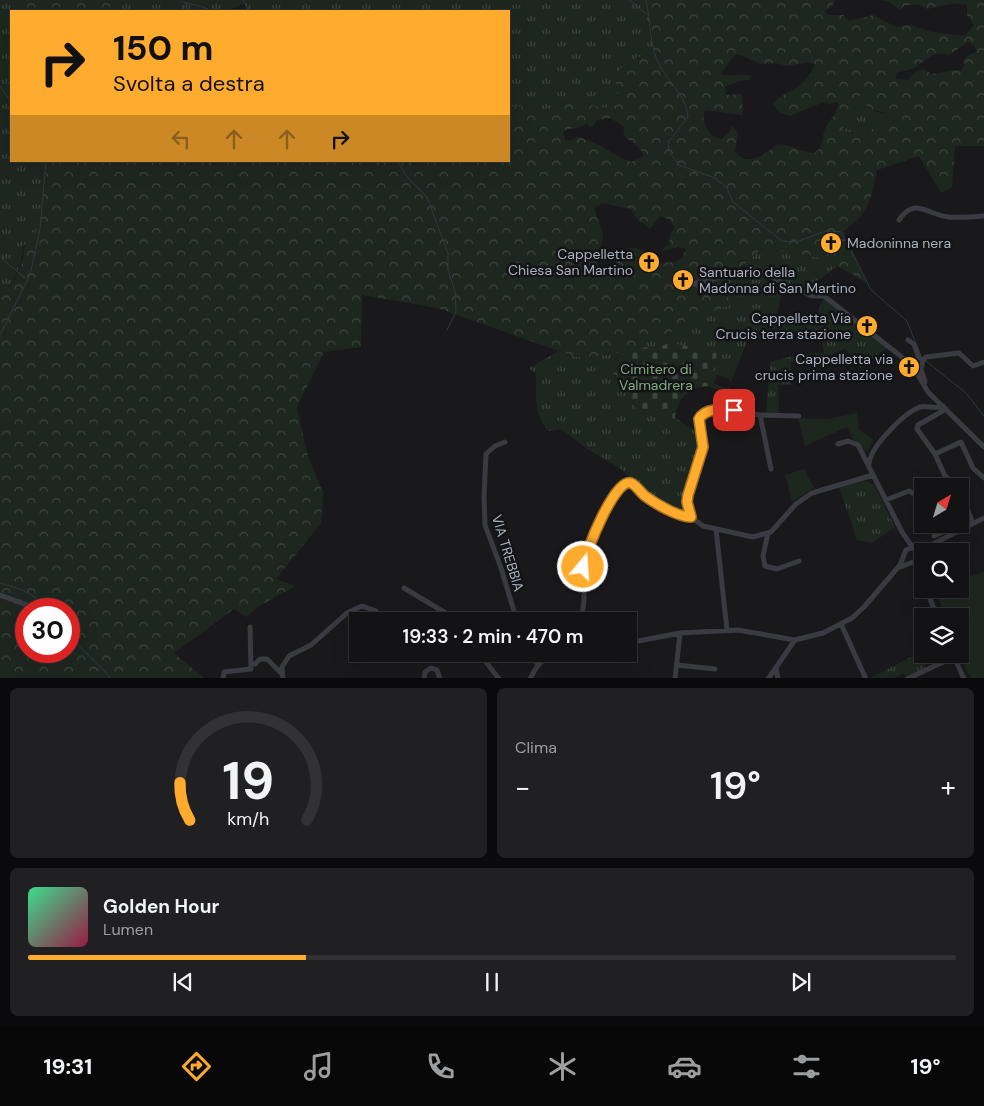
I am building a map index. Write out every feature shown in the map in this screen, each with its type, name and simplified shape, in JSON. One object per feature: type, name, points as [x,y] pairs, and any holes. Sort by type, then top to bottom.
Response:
[{"type":"street","points":[[899,220],[904,213],[919,207],[949,217],[984,216]]},
{"type":"street","points":[[688,285],[753,269],[812,296],[824,296],[912,365],[926,387],[984,447]]},
{"type":"street","points":[[908,340],[909,343],[914,344],[918,356],[924,359],[958,353],[973,366],[984,362]]},
{"type":"street","points":[[924,359],[921,373],[926,387]]},
{"type":"street","points":[[869,465],[870,454],[881,439],[918,408],[924,406],[945,407]]},
{"type":"street","points":[[945,407],[917,427],[935,454],[947,478]]},
{"type":"street","points":[[691,517],[687,502],[703,447],[699,419],[706,412],[727,410],[760,415],[799,416]]},
{"type":"street","points":[[760,415],[771,469]]},
{"type":"street","points":[[838,444],[848,441],[854,442],[862,453],[902,532],[914,550]]},
{"type":"street","name":"VIA TREBBIA","points":[[505,442],[495,446],[486,454],[484,513],[485,525],[514,612]]},
{"type":"street","points":[[935,454],[961,442],[973,468],[984,478]]},
{"type":"street","points":[[862,453],[870,454]]},
{"type":"street","points":[[582,612],[584,558],[597,526],[620,487],[627,483],[632,484],[645,496],[661,505],[691,517],[703,526],[753,537],[768,533],[808,496],[872,474]]},
{"type":"street","points":[[886,500],[910,491],[914,493]]},
{"type":"street","points":[[969,516],[974,523]]},
{"type":"street","points":[[935,543],[984,518]]},
{"type":"street","points":[[716,529],[727,630]]},
{"type":"street","points":[[934,536],[947,530],[950,535]]},
{"type":"street","points":[[637,641],[680,634],[727,630],[738,630],[795,640],[823,633],[852,618],[891,576],[904,558],[907,549],[902,532]]},
{"type":"street","points":[[768,533],[763,556],[765,566],[777,568],[799,561]]},
{"type":"street","points":[[907,549],[914,553]]},
{"type":"street","points":[[904,558],[914,556]]},
{"type":"street","points":[[891,576],[914,557]]},
{"type":"street","points":[[404,588],[444,612]]},
{"type":"street","points":[[0,595],[15,601]]},
{"type":"street","points":[[283,676],[282,667],[288,656],[311,645],[355,608],[362,606],[376,611]]},
{"type":"street","points":[[841,624],[866,678]]},
{"type":"street","points":[[223,678],[224,672],[228,670],[252,669],[250,627]]},
{"type":"street","points":[[675,678],[680,634]]},
{"type":"street","points":[[768,678],[795,640]]},
{"type":"street","points":[[255,664],[260,659],[268,659],[283,676]]},
{"type":"street","points":[[486,662],[499,678]]},
{"type":"street","points":[[530,678],[540,662]]},
{"type":"street","points":[[907,678],[937,663]]},
{"type":"street","points":[[957,663],[964,678]]},
{"type":"street","points":[[677,665],[715,669]]},
{"type":"street","points":[[424,678],[425,672],[431,668],[437,670],[440,678]]},
{"type":"street","points":[[776,668],[778,678]]},
{"type":"green space","points":[[0,0],[21,0],[23,10],[10,10],[10,162],[46,162],[40,229],[23,246],[21,261],[16,274],[0,298]]},
{"type":"green space","points":[[21,0],[115,0],[110,7],[112,10],[23,10]]},
{"type":"green space","points":[[115,0],[646,0],[655,55],[637,57],[619,92],[607,108],[571,101],[539,113],[523,107],[510,106],[510,10],[248,10],[244,4],[229,10],[112,10],[110,7]]},
{"type":"green space","points":[[646,0],[836,0],[830,8],[824,11],[828,15],[843,15],[849,21],[873,15],[896,27],[910,25],[932,32],[965,36],[974,25],[967,15],[967,5],[955,3],[927,9],[920,5],[906,5],[900,10],[889,2],[881,0],[984,0],[984,146],[955,146],[952,187],[941,193],[919,156],[877,170],[873,190],[867,205],[858,219],[842,232],[867,283],[823,258],[762,248],[743,266],[727,275],[727,294],[731,305],[688,320],[666,336],[610,355],[576,357],[437,308],[362,295],[361,347],[324,352],[297,407],[307,453],[323,493],[321,523],[276,579],[295,586],[256,608],[247,617],[234,609],[174,653],[204,678],[0,678],[0,298],[10,287],[17,274],[29,234],[40,228],[46,162],[510,162],[510,106],[523,107],[539,113],[571,101],[607,108],[619,92],[613,77],[631,60],[655,55]],"holes":[[[968,42],[977,51],[966,57],[963,62],[965,65],[961,71],[954,70],[932,74],[923,69],[915,72],[908,80],[895,79],[897,73],[913,68],[933,55],[949,55]],[[735,55],[741,55],[760,64],[776,63],[787,66],[809,62],[815,65],[805,81],[781,96],[773,105],[781,113],[790,116],[823,102],[829,104],[838,102],[837,110],[826,127],[822,143],[815,153],[778,144],[756,158],[745,159],[735,152],[738,134],[732,126],[729,133],[721,139],[712,136],[704,121],[705,110],[743,115],[742,94],[726,95],[725,87],[739,81],[749,80],[752,76],[720,74]],[[861,95],[868,108],[889,114],[886,120],[875,128],[862,132],[842,131],[853,101]],[[610,118],[624,126],[626,138],[637,146],[644,155],[631,162],[584,139],[577,137],[570,141],[565,140],[563,131],[580,127],[587,123],[589,127],[593,126],[597,120]],[[602,203],[631,209],[636,218],[650,229],[660,216],[667,219],[675,229],[671,232],[669,244],[661,251],[679,247],[686,249],[682,258],[675,262],[658,263],[645,252],[631,248],[620,251],[616,265],[607,270],[598,267],[595,258],[600,250],[603,237],[594,208]]]},
{"type":"green space","points":[[861,95],[875,112],[889,114],[886,120],[875,128],[862,132],[842,131],[850,106]]},
{"type":"green space","points":[[762,248],[823,258],[837,266],[805,291],[752,267],[743,266]]},
{"type":"green space","points":[[752,271],[782,288],[777,315],[818,312],[823,298],[887,348],[860,368],[845,348],[827,359],[791,362],[791,385],[778,385],[779,414],[766,414],[770,362],[800,354],[824,353],[820,333],[772,340],[749,337],[730,384],[730,379],[716,375],[714,384],[727,388],[730,387],[727,396],[725,396],[725,393],[707,386],[693,389],[631,350],[615,359],[617,375],[640,412],[653,408],[670,414],[695,431],[698,444],[682,499],[683,512],[651,497],[620,468],[589,450],[561,429],[549,431],[544,425],[538,412],[536,374],[529,368],[559,351],[576,357],[666,336],[727,294],[727,277]]},
{"type":"green space","name":"Cimitero di Valmadrera","points":[[670,343],[716,351],[717,353],[709,386],[694,390],[683,398],[676,410],[675,425],[654,410],[643,414],[638,411],[617,375],[608,372],[615,361],[629,351],[636,348],[661,346]]},
{"type":"green space","points":[[857,413],[859,430],[873,439],[867,452],[853,439],[847,427],[805,446],[798,418],[828,419]]},
{"type":"green space","points":[[804,469],[814,488],[792,502],[785,475]]},
{"type":"green space","points":[[864,480],[874,485],[895,527],[872,543],[857,540],[839,487]]},
{"type":"green space","points":[[984,572],[984,678],[971,678],[962,663],[969,663],[969,608],[942,608],[938,598],[969,598],[969,573],[971,576]]},
{"type":"green space","points":[[914,655],[914,663],[931,663],[906,677],[904,674],[893,678],[871,678]]},
{"type":"waterway","points":[[243,0],[248,10]]},
{"type":"waterway","points":[[629,0],[648,15]]},
{"type":"waterway","points":[[646,0],[655,55],[687,109],[688,117],[669,141],[668,150],[679,165],[715,178],[727,188],[733,202],[782,241],[796,242],[826,231],[842,232],[871,290],[907,321],[921,356]]},
{"type":"waterway","points":[[183,2],[210,10]]},
{"type":"waterway","points":[[0,86],[10,101]]},
{"type":"waterway","points":[[0,335],[30,275],[40,229],[46,162]]},
{"type":"waterway","points":[[399,162],[407,177],[427,197],[448,253],[448,270],[455,291],[456,312],[447,330]]},
{"type":"waterway","points":[[0,257],[26,279]]},
{"type":"waterway","points":[[926,361],[966,393],[984,416]]},
{"type":"waterway","points":[[0,583],[20,589],[36,598]]},
{"type":"waterway","points":[[80,647],[110,678]]},
{"type":"place","name":"Madoninna nera","points":[[831,243]]},
{"type":"place","name":"Cappelletta Chiesa San Martino","points":[[649,262]]},
{"type":"place","name":"Santuario della Madonna di San Martino","points":[[683,280]]},
{"type":"place","name":"Cappelletta Via Crucis terza stazione","points":[[867,326]]},
{"type":"place","name":"Cappelletta via crucis prima stazione","points":[[909,367]]},
{"type":"route","points":[[583,567],[584,558],[597,526],[620,487],[627,483],[632,484],[645,496],[661,505],[691,517],[687,502],[688,495],[703,447],[698,422],[700,416],[702,413],[710,411],[734,410]]}]
